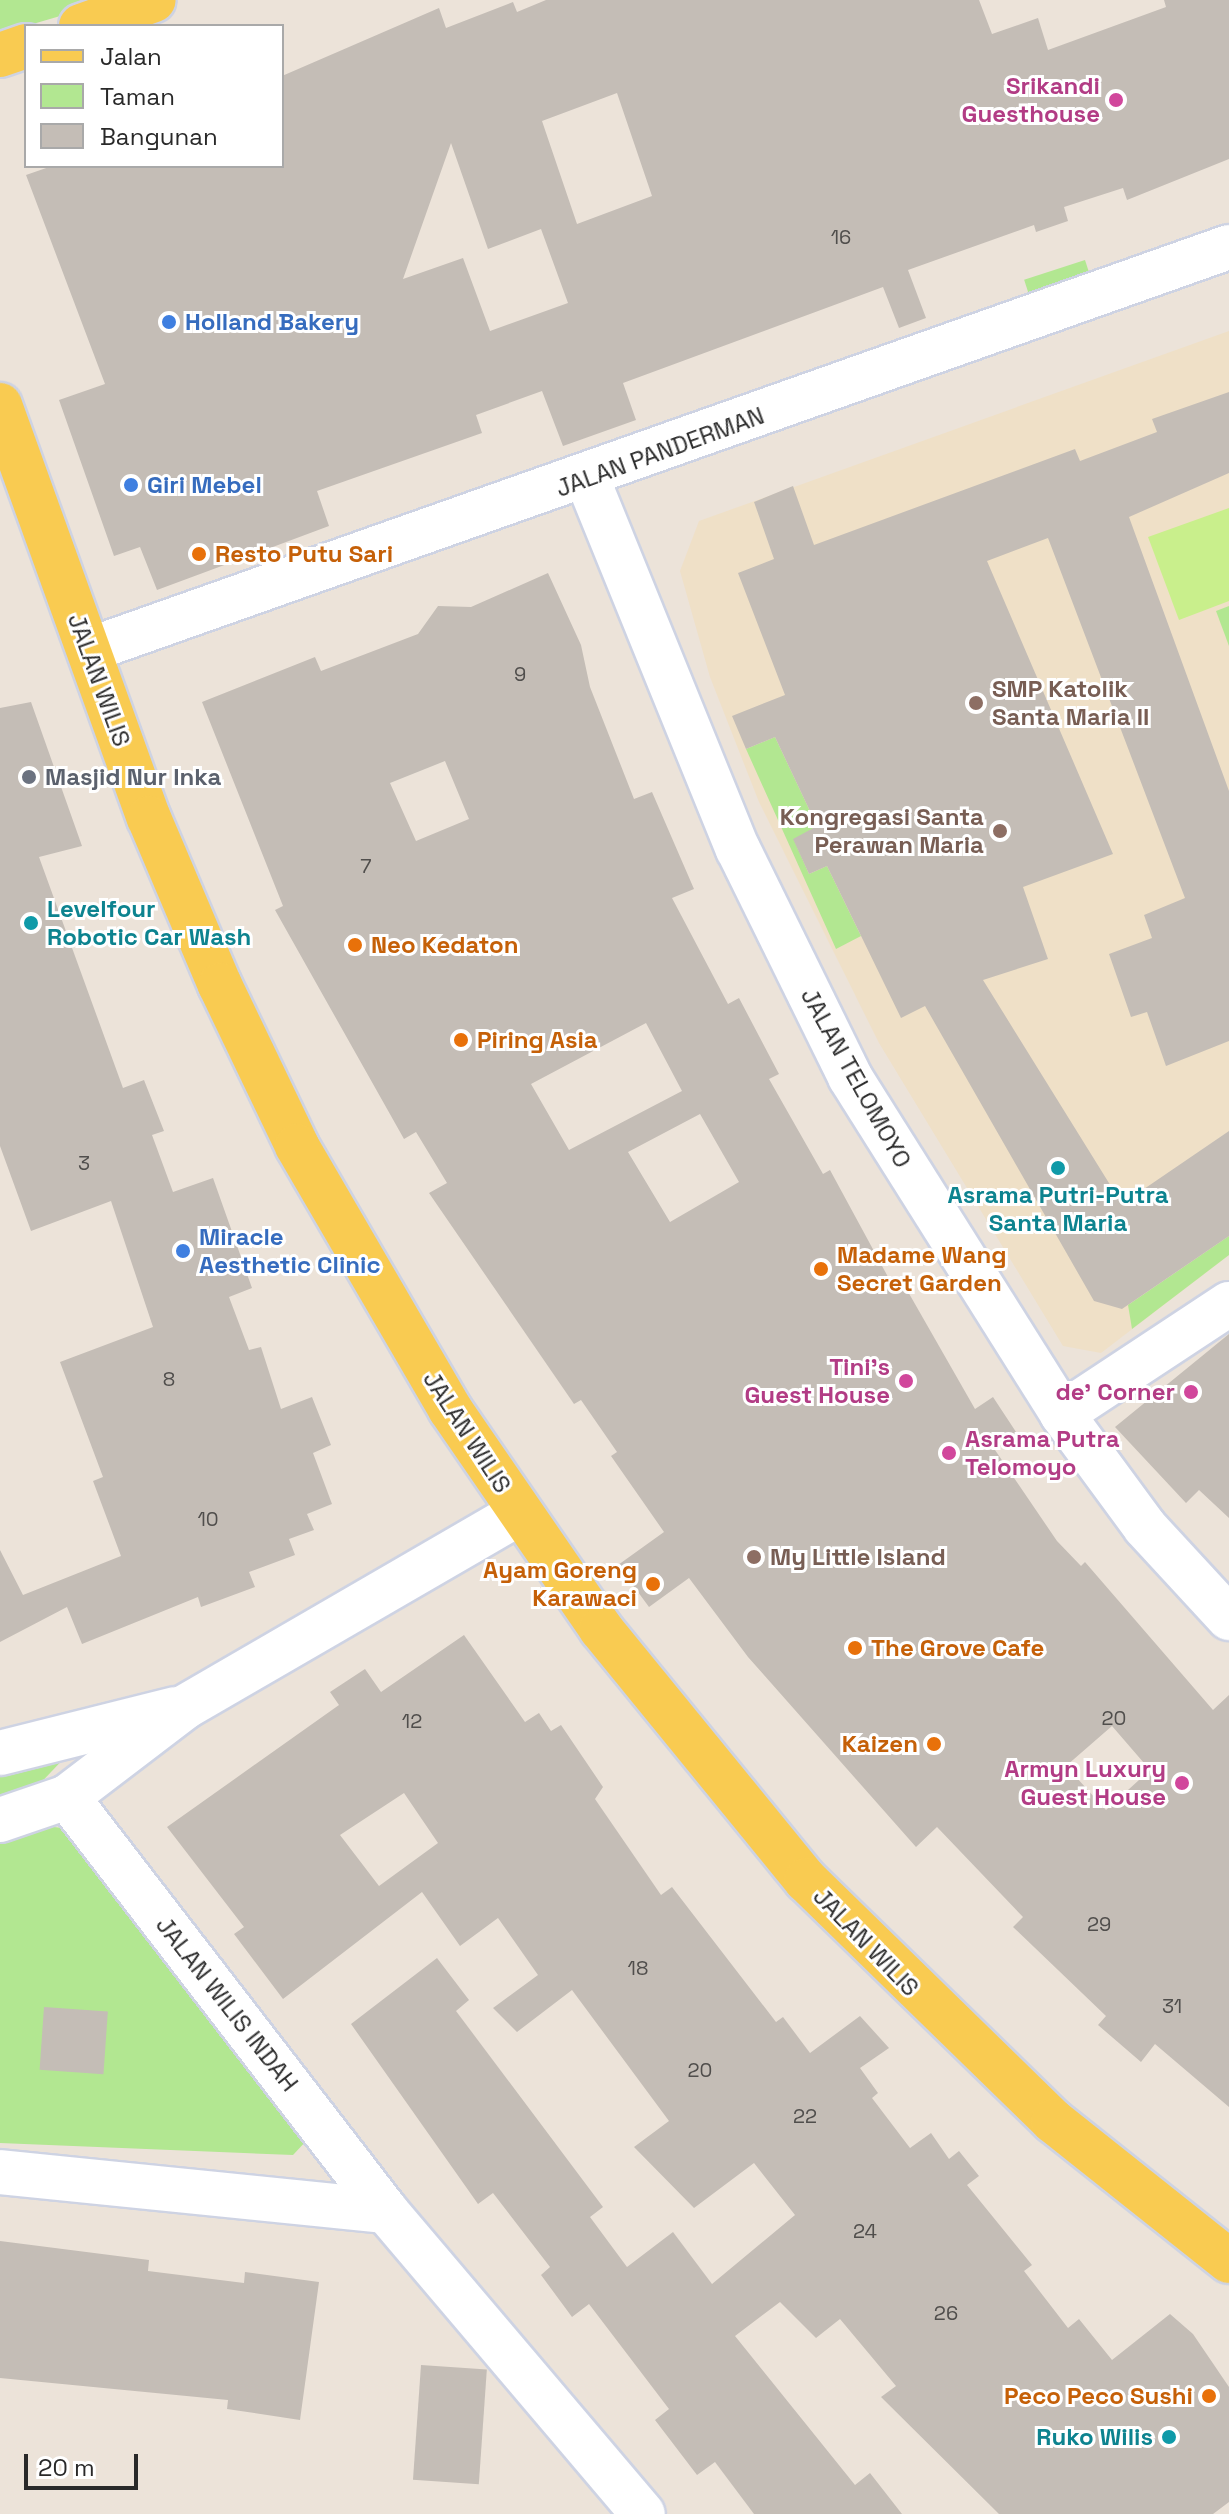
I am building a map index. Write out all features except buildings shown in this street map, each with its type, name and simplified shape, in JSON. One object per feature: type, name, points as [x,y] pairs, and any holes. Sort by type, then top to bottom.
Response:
[{"type":"main road","points":[[87,24],[154,0]]},
{"type":"main road","points":[[0,55],[24,47]]},
{"type":"main road","name":"JALAN WILIS","points":[[0,405],[154,832],[297,1146],[519,1513],[629,1666],[806,1880],[1053,2121],[1229,2261]]},
{"type":"street","name":"JALAN PANDERMAN","points":[[89,650],[587,478],[1229,247]]},
{"type":"street","name":"JALAN TELOMOYO","points":[[587,478],[738,849],[850,1077],[1062,1414],[1145,1527],[1229,1618]]},
{"type":"street","points":[[1062,1414],[1229,1304]]},
{"type":"street","points":[[0,1820],[67,1797],[185,1707],[519,1513]]},
{"type":"street","points":[[0,1753],[185,1707]]},
{"type":"street","name":"JALAN WILIS INDAH","points":[[67,1797],[386,2211],[643,2514]]},
{"type":"street","points":[[0,2172],[386,2211]]},
{"type":"shaded area","name":"Kongregasi Santa Perawan Maria","points":[[1229,331],[1229,1255],[1101,1353],[1063,1346],[879,1043],[759,802],[710,677],[680,571],[699,521]]},
{"type":"green space","points":[[0,0],[115,0],[24,24],[24,27],[0,42]]},
{"type":"green space","points":[[1085,260],[1092,281],[1031,301],[1024,280]]},
{"type":"green space","points":[[1229,508],[1229,601],[1179,620],[1148,537]]},
{"type":"green space","points":[[1229,606],[1229,646],[1216,611]]},
{"type":"green space","points":[[775,737],[817,826],[794,840],[809,874],[827,866],[861,936],[836,949],[746,749]]},
{"type":"green space","points":[[1229,1236],[1229,1255],[1132,1329],[1128,1305]]},
{"type":"green space","points":[[70,1752],[33,1791],[0,1802],[0,1771]]},
{"type":"green space","points":[[38,1825],[70,1829],[308,2139],[293,2155],[0,2143],[0,1839]]},
{"type":"place","name":"Srikandi Guesthouse","points":[[1116,100]]},
{"type":"place","name":"Holland Bakery","points":[[169,322]]},
{"type":"place","name":"Giri Mebel","points":[[131,485]]},
{"type":"place","name":"Resto Putu Sari","points":[[199,554]]},
{"type":"place","name":"SMP Katolik Santa Maria II","points":[[976,703]]},
{"type":"place","name":"Masjid Nur Inka","points":[[29,777]]},
{"type":"place","name":"Kongregasi Santa Perawan Maria","points":[[1000,831]]},
{"type":"place","name":"Levelfour Robotic Car Wash","points":[[31,923]]},
{"type":"place","name":"Neo Kedaton","points":[[355,945]]},
{"type":"place","name":"Piring Asia","points":[[461,1040]]},
{"type":"place","name":"Asrama Putri-Putra Santa Maria","points":[[1058,1168]]},
{"type":"place","name":"Miracle Aesthetic Clinic","points":[[183,1251]]},
{"type":"place","name":"Madame Wang Secret Garden","points":[[821,1269]]},
{"type":"place","name":"Tini’s Guest House","points":[[906,1381]]},
{"type":"place","name":"de' Corner","points":[[1191,1392]]},
{"type":"place","name":"Asrama Putra Telomoyo","points":[[949,1453]]},
{"type":"place","name":"My Little Island","points":[[754,1557]]},
{"type":"place","name":"Ayam Goreng Karawaci","points":[[653,1584]]},
{"type":"place","name":"The Grove Cafe","points":[[855,1648]]},
{"type":"place","name":"Kaizen","points":[[934,1744]]},
{"type":"place","name":"Armyn Luxury Guest House","points":[[1182,1783]]},
{"type":"place","name":"Peco Peco Sushi","points":[[1209,2396]]},
{"type":"place","name":"Ruko Wilis","points":[[1169,2437]]}]
